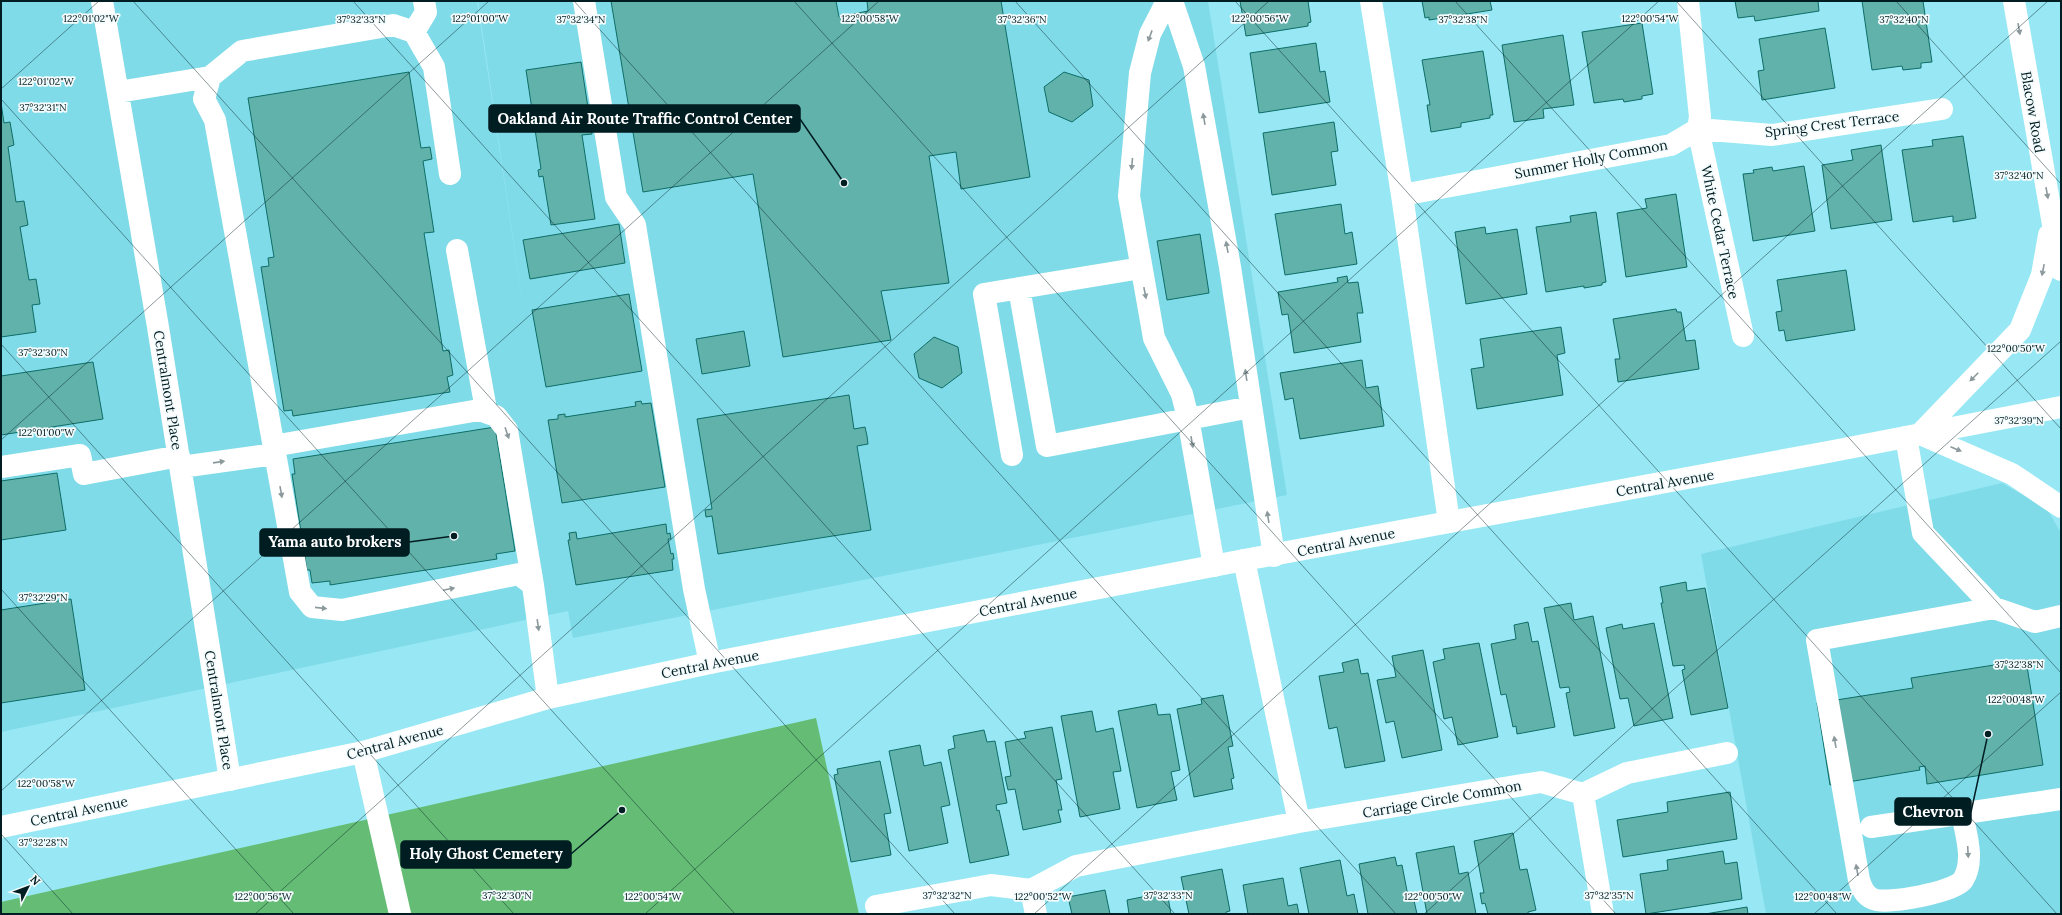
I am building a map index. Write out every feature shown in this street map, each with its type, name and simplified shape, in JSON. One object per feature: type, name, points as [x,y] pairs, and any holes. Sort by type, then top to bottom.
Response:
[{"type":"street","name":"Centralmont Place","points":[[102,1],[180,462],[230,780]]},
{"type":"street","points":[[414,32],[426,12],[424,1]]},
{"type":"street","points":[[584,1],[616,197],[635,225],[694,589],[710,663]]},
{"type":"street","points":[[1167,1],[1150,34],[1140,73],[1129,196],[1154,338],[1182,394],[1188,418],[1214,566]]},
{"type":"street","points":[[1172,1],[1194,66],[1230,267],[1274,556]]},
{"type":"street","points":[[1372,1],[1402,195],[1449,522]]},
{"type":"street","points":[[1688,1],[1700,117],[1698,129]]},
{"type":"street","name":"Blacow Road","points":[[2014,1],[2061,270]]},
{"type":"street","points":[[118,92],[210,77],[242,51],[393,25],[414,32],[434,68],[450,174]]},
{"type":"street","points":[[210,77],[204,99],[215,120],[300,592],[312,607],[342,610],[519,574],[533,585]]},
{"type":"street","name":"Spring Crest Terrace","points":[[1698,129],[1772,135],[1942,109]]},
{"type":"street","name":"Summer Holly Common","points":[[1402,195],[1671,145],[1698,129]]},
{"type":"street","name":"White Cedar Terrace","points":[[1698,129],[1743,336]]},
{"type":"street","points":[[1913,436],[2020,330],[2042,275],[2052,218]]},
{"type":"street","points":[[457,250],[485,404],[479,410]]},
{"type":"street","points":[[1012,454],[984,294],[1141,268]]},
{"type":"street","points":[[1019,288],[1047,446],[1251,406]]},
{"type":"street","name":"Central Avenue","points":[[1,827],[363,752],[548,698],[710,663],[1244,560],[1274,556],[1913,436],[2061,406]]},
{"type":"street","points":[[1,467],[80,455],[84,474],[274,450],[479,410],[496,416],[507,430],[533,585],[548,698]]},
{"type":"street","points":[[1913,436],[2012,474],[2061,507]]},
{"type":"street","points":[[1913,436],[1923,533],[1994,608],[2035,622],[2061,616]]},
{"type":"street","points":[[1244,560],[1299,822]]},
{"type":"street","points":[[1962,814],[1969,854],[1968,869],[1963,881],[1954,888],[1895,901],[1873,899],[1864,892],[1859,880],[1817,640],[1994,608]]},
{"type":"street","points":[[363,752],[400,914]]},
{"type":"street","points":[[1603,914],[1583,794],[1628,773],[1727,753]]},
{"type":"street","name":"Carriage Circle Common","points":[[1032,890],[1076,866],[1299,822],[1541,782],[1583,794]]},
{"type":"street","points":[[1871,827],[2061,799]]},
{"type":"street","points":[[876,906],[991,885],[1032,890],[1036,914]]},
{"type":"shaded area","points":[[1,1],[477,1],[525,319],[478,1],[1208,1],[1287,495],[573,638],[568,611],[1,732]]},
{"type":"shaded area","points":[[2002,483],[2047,509],[2061,533],[2061,914],[1766,914],[1701,554]]},
{"type":"green space","points":[[816,718],[859,914],[1,914],[1,902]]},
{"type":"building","points":[[611,1],[836,1],[839,17],[868,11],[867,1],[1001,1],[1030,177],[961,189],[956,152],[929,156],[949,283],[881,291],[891,340],[783,357],[753,174],[643,192]]},
{"type":"building","points":[[1240,1],[1308,1],[1311,22],[1308,23],[1308,26],[1246,36]]},
{"type":"building","points":[[1422,1],[1490,1],[1492,10],[1429,20],[1429,17],[1425,18]]},
{"type":"building","points":[[1735,1],[1818,1],[1819,11],[1755,21],[1754,16],[1738,18]]},
{"type":"building","points":[[1862,1],[1923,1],[1932,62],[1921,63],[1921,68],[1903,70],[1902,66],[1872,70]]},
{"type":"building","points":[[1642,23],[1653,94],[1642,96],[1642,99],[1624,102],[1623,99],[1594,103],[1582,32]]},
{"type":"building","points":[[1825,28],[1835,88],[1762,100],[1758,71],[1764,70],[1759,39]]},
{"type":"building","points":[[1563,35],[1574,105],[1543,109],[1544,118],[1514,122],[1502,45]]},
{"type":"building","points":[[1316,43],[1320,72],[1325,71],[1330,102],[1259,113],[1250,53]]},
{"type":"building","points":[[1483,51],[1493,115],[1490,115],[1490,118],[1461,123],[1461,127],[1431,132],[1427,105],[1430,105],[1422,60]]},
{"type":"building","points":[[581,62],[592,134],[582,135],[595,219],[551,225],[543,176],[539,177],[538,170],[541,169],[526,70]]},
{"type":"building","points":[[409,72],[421,148],[430,147],[432,159],[423,161],[434,232],[424,233],[443,351],[449,350],[453,375],[447,377],[450,392],[293,416],[292,410],[284,411],[261,267],[269,266],[268,258],[274,257],[248,98]]},
{"type":"building","points":[[1064,72],[1089,80],[1093,106],[1072,122],[1049,112],[1044,87]]},
{"type":"building","points":[[1,103],[4,123],[10,122],[14,145],[8,147],[16,202],[24,201],[28,225],[20,227],[29,280],[36,279],[40,304],[32,305],[36,332],[1,337]]},
{"type":"building","points":[[1334,122],[1338,151],[1331,152],[1336,185],[1272,195],[1263,133]]},
{"type":"building","points":[[1963,136],[1976,218],[1953,222],[1953,216],[1913,222],[1902,150],[1933,146],[1932,140]]},
{"type":"building","points":[[1881,145],[1892,220],[1831,229],[1822,165],[1853,160],[1851,150]]},
{"type":"building","points":[[1804,166],[1815,231],[1753,241],[1743,174],[1754,173],[1753,170],[1772,167],[1773,171]]},
{"type":"building","points":[[1676,194],[1687,267],[1626,277],[1617,213],[1647,208],[1645,199]]},
{"type":"building","points":[[1341,204],[1345,234],[1352,232],[1357,264],[1285,275],[1275,214]]},
{"type":"building","points":[[1596,212],[1606,282],[1602,283],[1602,285],[1584,288],[1584,286],[1546,292],[1536,227],[1571,222],[1570,216]]},
{"type":"building","points":[[619,224],[625,263],[530,279],[523,240]]},
{"type":"building","points":[[1485,227],[1486,234],[1517,229],[1527,294],[1466,304],[1455,232]]},
{"type":"building","points":[[1200,234],[1209,293],[1167,300],[1157,241]]},
{"type":"building","points":[[1846,270],[1855,330],[1786,341],[1784,330],[1779,331],[1776,312],[1782,311],[1777,280]]},
{"type":"building","points":[[1347,276],[1348,283],[1358,282],[1363,313],[1357,313],[1361,342],[1294,353],[1288,314],[1282,315],[1278,292],[1338,282],[1337,278]]},
{"type":"building","points":[[629,294],[642,371],[546,387],[532,310]]},
{"type":"building","points":[[1676,309],[1677,312],[1681,312],[1686,341],[1695,340],[1699,369],[1618,382],[1615,359],[1620,359],[1613,319]]},
{"type":"building","points":[[1561,327],[1565,353],[1557,355],[1563,395],[1477,409],[1471,369],[1484,367],[1480,339]]},
{"type":"building","points":[[744,331],[750,366],[702,374],[696,339]]},
{"type":"building","points":[[934,337],[958,347],[962,373],[942,388],[919,378],[914,354]]},
{"type":"building","points":[[1362,360],[1366,388],[1378,386],[1384,426],[1300,439],[1293,398],[1285,400],[1280,373]]},
{"type":"building","points":[[93,362],[103,419],[1,435],[1,376]]},
{"type":"building","points":[[849,395],[854,429],[865,427],[867,436],[868,444],[857,446],[871,530],[718,554],[712,516],[706,517],[705,510],[712,509],[697,419]]},
{"type":"building","points":[[641,401],[642,404],[651,403],[665,487],[562,503],[548,420],[558,419],[558,415],[565,414],[565,417],[636,406],[635,402]]},
{"type":"building","points":[[495,427],[515,551],[496,554],[497,559],[330,585],[330,581],[312,583],[310,570],[307,570],[292,474],[295,474],[293,459]]},
{"type":"building","points":[[57,473],[66,530],[1,540],[1,481]]},
{"type":"building","points":[[666,524],[667,534],[670,533],[671,539],[668,539],[671,554],[673,553],[674,559],[672,559],[673,570],[576,585],[568,540],[570,540],[569,533],[576,532],[577,539]]},
{"type":"building","points":[[1686,582],[1687,591],[1705,588],[1728,708],[1691,715],[1682,670],[1685,669],[1684,665],[1673,666],[1661,603],[1663,603],[1660,587]]},
{"type":"building","points":[[71,599],[85,690],[1,703],[1,610]]},
{"type":"building","points":[[1571,603],[1574,620],[1593,616],[1615,728],[1574,736],[1566,693],[1570,692],[1569,687],[1560,688],[1544,608]]},
{"type":"building","points":[[1528,622],[1532,642],[1538,641],[1555,727],[1517,734],[1516,726],[1513,727],[1506,694],[1501,695],[1491,644],[1516,639],[1514,625]]},
{"type":"building","points":[[1654,623],[1673,718],[1634,726],[1628,698],[1620,699],[1606,628],[1622,624],[1623,629]]},
{"type":"building","points":[[1479,643],[1498,737],[1458,745],[1452,717],[1444,719],[1433,662],[1445,659],[1443,649]]},
{"type":"building","points":[[1423,650],[1442,750],[1402,758],[1394,721],[1386,723],[1377,680],[1396,677],[1392,656]]},
{"type":"building","points":[[1358,659],[1361,674],[1368,673],[1385,761],[1345,768],[1337,727],[1329,729],[1319,676],[1344,672],[1342,663]]},
{"type":"building","points":[[2026,660],[2043,765],[1927,784],[1925,766],[1919,767],[1920,770],[1830,785],[1817,703],[1913,688],[1911,678]]},
{"type":"building","points":[[1223,695],[1233,746],[1228,747],[1234,778],[1231,779],[1233,789],[1194,797],[1177,709],[1202,704],[1201,699]]},
{"type":"building","points":[[1156,704],[1158,715],[1170,714],[1180,770],[1171,772],[1177,800],[1137,808],[1118,711]]},
{"type":"building","points":[[1092,711],[1096,732],[1113,728],[1121,771],[1113,772],[1120,809],[1080,817],[1061,716]]},
{"type":"building","points":[[1052,727],[1062,779],[1056,780],[1062,810],[1058,810],[1061,822],[1023,830],[1015,789],[1008,790],[1005,777],[1011,776],[1005,742],[1026,738],[1024,732]]},
{"type":"building","points":[[984,730],[987,742],[995,741],[1007,803],[996,805],[997,811],[999,810],[1009,855],[970,863],[948,750],[955,748],[953,736]]},
{"type":"building","points":[[920,745],[924,766],[941,762],[950,805],[941,807],[948,843],[909,851],[889,751]]},
{"type":"building","points":[[880,761],[891,813],[884,814],[891,855],[851,862],[834,775],[838,774],[837,769]]},
{"type":"building","points":[[1730,792],[1737,839],[1623,857],[1617,820],[1668,812],[1667,802]]},
{"type":"building","points":[[1513,833],[1520,870],[1527,869],[1536,910],[1528,912],[1528,914],[1488,914],[1485,903],[1482,904],[1480,893],[1484,893],[1474,841]]},
{"type":"building","points":[[1454,846],[1459,874],[1468,872],[1476,914],[1427,914],[1416,853]]},
{"type":"building","points":[[1723,851],[1725,864],[1737,862],[1742,899],[1646,914],[1640,874],[1668,870],[1667,860]]},
{"type":"building","points":[[1395,857],[1397,866],[1402,865],[1408,896],[1413,896],[1417,914],[1368,914],[1359,864]]},
{"type":"building","points":[[1340,860],[1347,896],[1354,894],[1358,914],[1309,914],[1300,868]]},
{"type":"building","points":[[1222,869],[1230,911],[1226,912],[1226,914],[1189,914],[1181,877]]},
{"type":"building","points":[[1283,878],[1288,906],[1297,904],[1299,914],[1248,914],[1243,885]]},
{"type":"building","points":[[1105,890],[1110,914],[1072,914],[1068,897]]},
{"type":"building","points":[[1167,892],[1171,914],[1129,914],[1127,900]]},
{"type":"building","points":[[1747,907],[1748,914],[1705,914]]},
{"type":"place","name":"Oakland Air Route Traffic Control Center","points":[[844,183]]},
{"type":"place","name":"Yama auto brokers","points":[[454,536]]},
{"type":"place","name":"Chevron","points":[[1988,734]]},
{"type":"place","name":"Holy Ghost Cemetery","points":[[622,810]]}]
